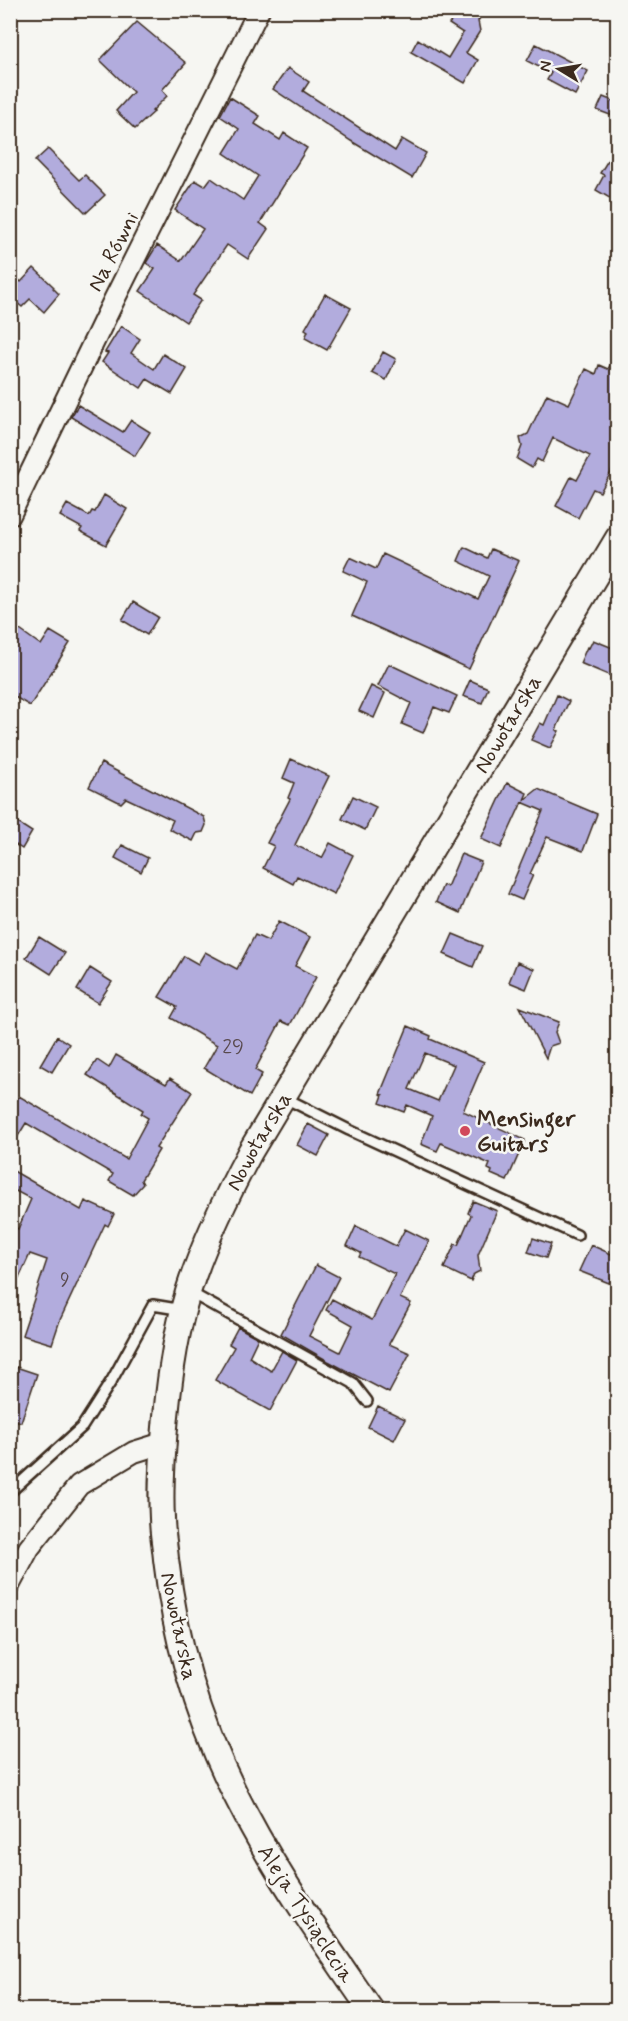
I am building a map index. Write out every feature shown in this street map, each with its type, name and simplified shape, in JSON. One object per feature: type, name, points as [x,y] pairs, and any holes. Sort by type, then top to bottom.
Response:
[{"type":"street","name":"Na Równi","points":[[10,515],[259,10]]},
{"type":"street","name":"Nowotarska","points":[[245,1814],[205,1727],[189,1680],[170,1598],[162,1518],[164,1443],[168,1390],[186,1301],[211,1231],[229,1192],[283,1096],[618,538]]},
{"type":"street","points":[[10,1584],[29,1548],[79,1485],[134,1452],[164,1443]]},
{"type":"street","name":"Aleja Tysiąclecia","points":[[245,1814],[277,1870],[370,2010]]},
{"type":"lane","points":[[283,1096],[360,1135],[577,1235]]},
{"type":"lane","points":[[10,1492],[82,1426],[112,1380],[153,1305],[186,1301],[353,1383],[367,1401]]},
{"type":"building","points":[[437,10],[485,10],[478,21],[480,31],[466,53],[478,60],[465,83],[411,52],[418,39],[448,58],[463,33],[449,24],[452,20]]},
{"type":"building","points":[[137,22],[186,63],[162,90],[167,96],[152,111],[154,112],[135,129],[116,111],[133,92],[100,60]]},
{"type":"building","points":[[536,44],[588,71],[575,95],[547,80],[551,73],[527,61]]},
{"type":"building","points":[[288,68],[309,82],[303,91],[395,151],[402,139],[426,153],[412,178],[273,89]]},
{"type":"building","points":[[230,97],[260,116],[255,124],[280,140],[284,133],[307,148],[260,223],[268,229],[248,259],[227,245],[193,295],[201,300],[186,322],[140,291],[155,269],[146,263],[157,245],[181,261],[203,229],[175,210],[195,180],[205,186],[211,178],[243,200],[258,176],[224,153],[239,129],[220,116]]},
{"type":"building","points":[[603,97],[618,103],[618,118],[597,110]]},
{"type":"building","points":[[618,144],[618,203],[596,190],[604,175],[600,173]]},
{"type":"building","points":[[48,149],[79,180],[85,175],[105,195],[86,213],[35,161]]},
{"type":"building","points":[[34,268],[59,294],[44,312],[30,299],[22,307],[10,297],[10,271],[21,282]]},
{"type":"building","points":[[325,294],[351,308],[327,350],[305,338],[308,331],[305,329]]},
{"type":"building","points":[[121,326],[140,339],[131,353],[154,369],[163,354],[187,369],[172,394],[147,379],[141,388],[102,362],[108,353],[105,352]]},
{"type":"building","points":[[618,351],[618,460],[600,492],[593,489],[578,518],[556,506],[571,477],[577,480],[590,456],[553,438],[542,462],[537,459],[532,468],[517,459],[522,446],[520,438],[528,434],[547,394],[569,404],[586,369],[596,374],[599,365],[608,369]]},
{"type":"building","points":[[383,352],[396,359],[386,380],[372,373]]},
{"type":"building","points":[[78,405],[123,432],[131,420],[150,432],[135,456],[71,417]]},
{"type":"building","points":[[104,495],[127,509],[106,545],[80,531],[82,528],[60,516],[67,504],[89,516],[92,511],[95,512]]},
{"type":"building","points":[[464,547],[487,558],[491,549],[519,561],[469,669],[352,616],[367,582],[343,571],[350,557],[376,569],[383,554],[478,599],[489,576],[458,561]]},
{"type":"building","points":[[133,602],[158,617],[147,635],[122,620]]},
{"type":"building","points":[[10,623],[41,645],[50,631],[70,643],[30,706],[10,694]]},
{"type":"building","points":[[593,640],[618,650],[618,679],[580,663]]},
{"type":"building","points":[[389,664],[457,696],[449,713],[434,707],[423,733],[402,724],[411,703],[378,686]]},
{"type":"building","points":[[470,680],[488,688],[482,703],[463,696]]},
{"type":"building","points":[[371,686],[385,693],[374,718],[359,711]]},
{"type":"building","points":[[557,695],[569,701],[556,730],[559,731],[550,748],[531,740],[540,723],[544,725]]},
{"type":"building","points":[[291,759],[329,776],[295,845],[322,858],[330,843],[353,855],[334,894],[297,876],[293,884],[263,868],[274,846],[267,843],[290,799],[288,798],[294,783],[283,778]]},
{"type":"building","points":[[101,763],[204,817],[206,825],[203,832],[197,833],[193,841],[169,829],[173,820],[126,798],[121,803],[89,787]]},
{"type":"building","points":[[507,783],[527,793],[524,800],[538,789],[597,814],[583,851],[547,837],[530,874],[533,875],[522,900],[508,894],[543,811],[522,802],[501,848],[481,839]]},
{"type":"building","points":[[353,796],[376,807],[365,830],[342,819]]},
{"type":"building","points":[[10,818],[32,832],[22,849],[10,841]]},
{"type":"building","points":[[122,845],[148,858],[141,872],[115,858]]},
{"type":"building","points":[[461,854],[481,862],[460,913],[436,902],[443,885],[447,887]]},
{"type":"building","points":[[279,921],[310,937],[295,966],[316,977],[290,1025],[281,1021],[255,1070],[262,1074],[250,1096],[204,1068],[217,1045],[171,1018],[177,1007],[159,997],[184,956],[198,964],[205,952],[237,969],[255,935],[268,941]]},
{"type":"building","points":[[453,934],[482,946],[473,967],[444,954]]},
{"type":"building","points":[[39,937],[65,953],[51,974],[26,958]]},
{"type":"building","points":[[517,962],[534,969],[526,989],[509,982]]},
{"type":"building","points":[[90,968],[112,982],[98,1003],[77,990]]},
{"type":"building","points":[[520,1007],[559,1022],[555,1032],[559,1043],[550,1046],[546,1058]]},
{"type":"building","points":[[408,1026],[431,1036],[430,1039],[484,1062],[463,1111],[525,1140],[507,1181],[491,1174],[492,1171],[488,1169],[490,1164],[441,1143],[437,1151],[421,1144],[432,1116],[407,1105],[404,1112],[380,1103],[383,1095],[380,1094]],"holes":[[[425,1053],[454,1065],[438,1101],[409,1089]]]},
{"type":"building","points":[[57,1036],[69,1044],[52,1072],[40,1065]]},
{"type":"building","points":[[116,1055],[166,1084],[170,1078],[192,1092],[156,1148],[159,1150],[141,1180],[143,1184],[133,1195],[109,1181],[113,1174],[26,1123],[10,1149],[10,1110],[19,1096],[126,1159],[148,1118],[141,1114],[143,1110],[87,1075],[97,1060],[109,1068]]},
{"type":"building","points":[[308,1124],[329,1135],[318,1156],[297,1145]]},
{"type":"building","points":[[10,1169],[81,1210],[85,1201],[114,1214],[108,1226],[105,1224],[60,1320],[52,1344],[22,1335],[47,1260],[30,1254],[10,1298],[10,1225],[18,1229],[31,1199],[10,1188]]},
{"type":"building","points":[[473,1201],[497,1211],[478,1255],[480,1271],[474,1274],[471,1281],[444,1268],[455,1244],[458,1245],[471,1215],[468,1213]]},
{"type":"building","points":[[356,1226],[396,1246],[405,1229],[429,1241],[400,1298],[411,1303],[389,1344],[410,1353],[389,1393],[281,1334],[316,1265],[339,1277],[309,1336],[340,1352],[353,1325],[326,1310],[332,1299],[372,1320],[395,1274],[359,1257],[361,1253],[347,1246]]},
{"type":"building","points":[[533,1238],[551,1244],[546,1258],[528,1252]]},
{"type":"building","points":[[591,1245],[618,1257],[618,1263],[609,1283],[579,1271]]},
{"type":"building","points":[[238,1327],[258,1338],[249,1357],[271,1371],[282,1351],[297,1360],[270,1411],[215,1380],[234,1347],[229,1344]]},
{"type":"building","points":[[10,1365],[37,1374],[21,1422],[10,1419]]},
{"type":"building","points":[[378,1406],[405,1419],[394,1440],[368,1427]]},
{"type":"place","name":"Mensinger Guitars","points":[[465,1131]]}]
